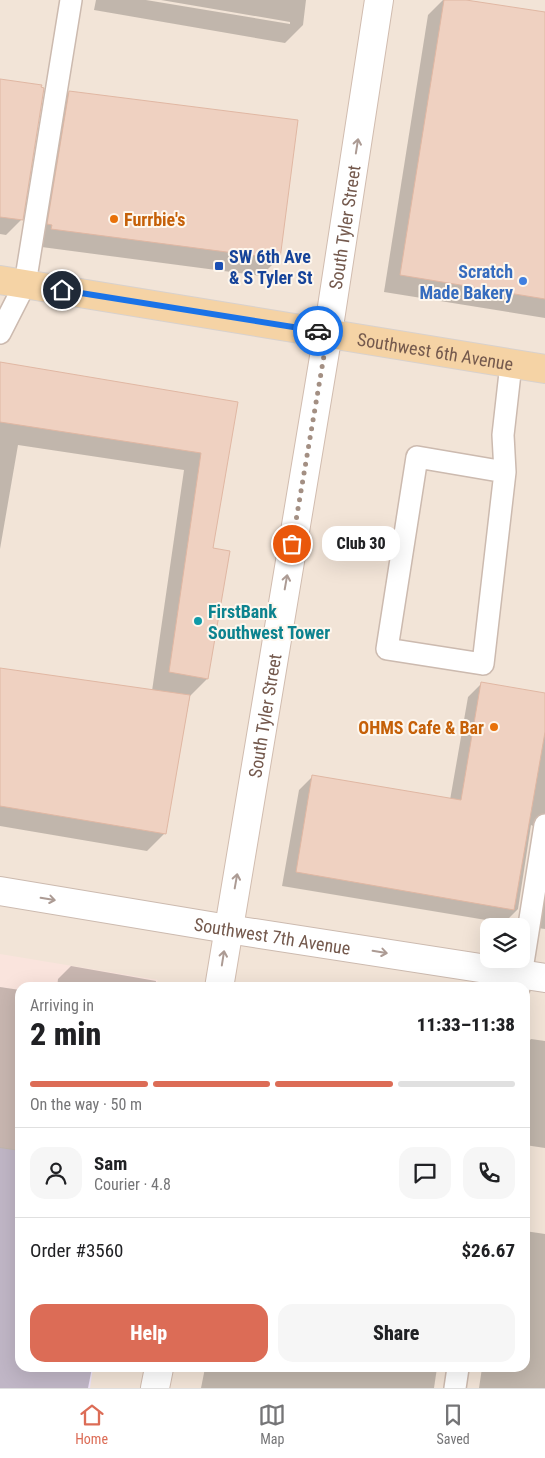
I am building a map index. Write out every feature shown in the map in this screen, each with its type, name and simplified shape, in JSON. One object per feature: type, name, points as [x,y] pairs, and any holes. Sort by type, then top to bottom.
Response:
[{"type":"main road","name":"South Tyler Street","points":[[220,982],[328,332],[380,0]]},
{"type":"main road","name":"Southwest 6th Avenue","points":[[12,282],[328,332],[545,369]]},
{"type":"main road","name":"Southwest 7th Avenue","points":[[0,891],[528,980]]},
{"type":"main road","points":[[156,1388],[158,1372]]},
{"type":"lane","points":[[0,333],[71,0]]},
{"type":"lane","points":[[505,472],[417,457],[387,649],[483,664],[505,472],[503,435],[512,364]]},
{"type":"lane","points":[[528,980],[545,825]]},
{"type":"lane","points":[[455,1388],[457,1372]]},
{"type":"shaded area","points":[[0,0],[545,0],[545,1388],[0,1388]]},
{"type":"shaded area","points":[[0,954],[158,980],[157,982],[15,982],[15,1149],[0,1147]]},
{"type":"shaded area","points":[[0,1148],[15,1150],[15,1372],[92,1372],[90,1388],[0,1388]]},
{"type":"building","points":[[444,0],[466,0],[545,12],[545,299],[400,275]]},
{"type":"building","points":[[0,79],[42,85],[41,87],[44,88],[23,220],[0,217]]},
{"type":"building","points":[[69,91],[298,120],[280,259],[51,229],[52,225],[47,224]]},
{"type":"building","points":[[0,362],[238,402],[213,548],[230,551],[208,679],[169,672],[201,453],[0,422]]},
{"type":"building","points":[[0,668],[190,695],[166,834],[0,806]]},
{"type":"building","points":[[481,682],[545,693],[545,732],[514,910],[296,872],[312,775],[461,800]]},
{"type":"way so far","points":[[292,544],[328,332],[318,331]]},
{"type":"place","name":"Furrbie's","points":[[114,219]]},
{"type":"place","name":"SW 6th Ave & S Tyler St","points":[[219,266]]},
{"type":"place","name":"Scratch Made Bakery","points":[[523,281]]},
{"type":"place","name":"Club 30","points":[[292,544]]},
{"type":"place","name":"FirstBank Southwest Tower","points":[[198,621]]},
{"type":"place","name":"OHMS Cafe & Bar","points":[[494,727]]},
{"type":"route","points":[[62,290],[318,331]]}]
